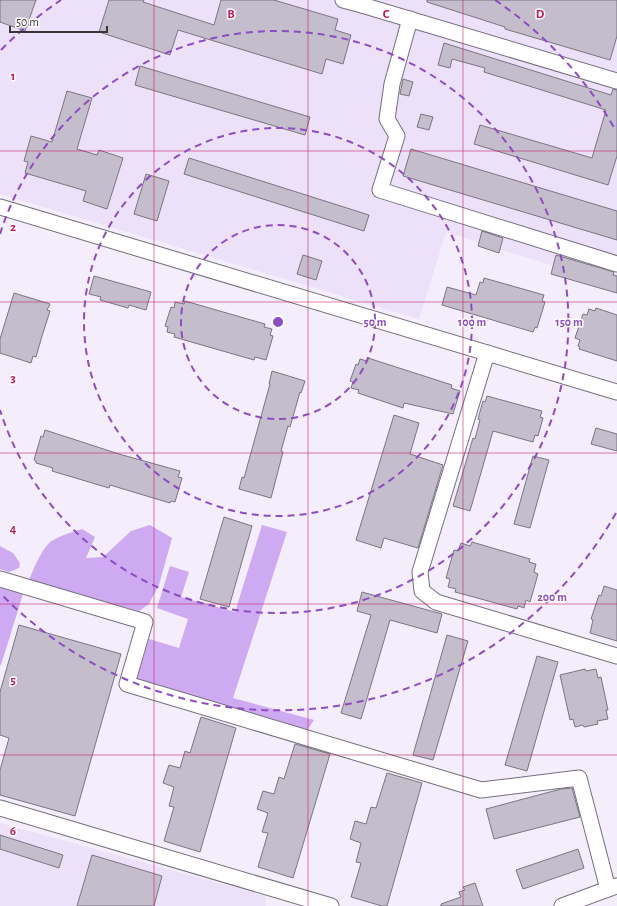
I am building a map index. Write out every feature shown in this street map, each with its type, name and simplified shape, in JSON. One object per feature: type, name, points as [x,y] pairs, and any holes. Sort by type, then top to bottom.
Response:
[{"type":"street","points":[[343,0],[362,3],[410,19],[617,81]]},
{"type":"street","points":[[410,19],[392,84],[387,119],[397,136],[380,190],[617,264]]},
{"type":"street","points":[[0,207],[617,392]]},
{"type":"street","points":[[487,353],[420,572],[422,591],[436,602],[617,656]]},
{"type":"street","points":[[0,579],[145,622],[127,684],[481,790],[579,778],[612,888],[562,906]]},
{"type":"street","points":[[0,808],[331,906]]},
{"type":"shaded area","points":[[0,0],[617,0],[617,286],[446,232],[419,319],[0,194]]},
{"type":"shaded area","points":[[150,525],[172,538],[159,585],[149,604],[139,611],[29,580],[45,548],[51,541],[59,537],[82,529],[95,537],[86,558],[103,557],[131,531]]},
{"type":"shaded area","points":[[262,525],[287,532],[233,698],[314,720],[306,732],[136,682],[149,639],[179,648],[188,619],[157,608],[170,566],[189,572],[181,597],[235,612]]},
{"type":"shaded area","points":[[0,546],[13,553],[20,563],[19,568],[9,572],[0,569]]},
{"type":"shaded area","points":[[0,587],[23,594],[1,665],[0,665]]},
{"type":"shaded area","points":[[0,823],[265,896],[266,906],[0,906]]},
{"type":"building","points":[[0,0],[36,0],[25,31],[0,22]]},
{"type":"building","points":[[109,0],[144,0],[143,2],[214,25],[221,0],[274,0],[338,19],[335,30],[351,35],[343,64],[326,59],[322,74],[178,30],[170,55],[99,32]]},
{"type":"building","points":[[427,0],[617,0],[617,36],[610,60],[505,29],[505,27],[427,2]]},
{"type":"building","points":[[444,43],[611,95],[613,89],[617,90],[617,156],[608,185],[474,144],[480,125],[592,158],[606,110],[484,72],[485,68],[452,59],[450,68],[438,65]]},
{"type":"building","points":[[140,66],[310,117],[305,135],[135,85]]},
{"type":"building","points":[[403,79],[413,82],[409,96],[400,94]]},
{"type":"building","points":[[67,91],[92,98],[77,149],[97,155],[99,150],[123,158],[107,209],[83,201],[86,191],[25,173],[28,162],[24,161],[31,136],[52,142]]},
{"type":"building","points":[[421,114],[433,117],[429,130],[417,127]]},
{"type":"building","points":[[411,149],[617,211],[617,240],[403,176]]},
{"type":"building","points":[[189,158],[369,215],[364,231],[184,174]]},
{"type":"building","points":[[146,174],[169,181],[157,221],[134,214]]},
{"type":"building","points":[[482,231],[503,238],[499,253],[478,246]]},
{"type":"building","points":[[303,255],[322,261],[316,280],[297,274]]},
{"type":"building","points":[[556,255],[614,272],[613,275],[617,276],[617,293],[551,274]]},
{"type":"building","points":[[94,276],[151,292],[146,310],[129,305],[128,308],[100,300],[101,297],[89,294]]},
{"type":"building","points":[[484,278],[544,295],[542,301],[545,302],[537,328],[535,327],[533,332],[442,305],[447,287],[476,295],[480,282],[483,283]]},
{"type":"building","points":[[14,293],[50,304],[47,310],[50,311],[36,357],[33,356],[31,363],[0,353],[0,339]]},
{"type":"building","points":[[185,301],[265,324],[264,327],[272,329],[270,335],[273,336],[266,360],[255,357],[254,360],[174,337],[175,334],[167,332],[168,327],[165,326],[171,307],[174,308],[175,302],[184,304]]},
{"type":"building","points":[[596,308],[617,315],[617,361],[579,349],[580,347],[578,346],[580,340],[575,338],[583,314],[587,315],[589,309],[595,311]]},
{"type":"building","points":[[368,358],[452,385],[451,388],[460,391],[453,414],[404,403],[403,408],[358,393],[359,390],[351,388],[353,382],[350,381],[356,364],[358,365],[360,359],[367,361]]},
{"type":"building","points":[[272,371],[305,381],[301,393],[300,392],[290,427],[288,426],[271,498],[239,489],[242,477],[244,478],[270,384]]},
{"type":"building","points":[[487,396],[542,411],[540,417],[543,418],[538,436],[535,435],[533,442],[493,431],[470,511],[453,506],[473,438],[475,439],[483,401],[485,402]]},
{"type":"building","points":[[394,415],[419,423],[410,454],[443,465],[418,548],[384,538],[381,548],[356,540]]},
{"type":"building","points":[[596,428],[617,434],[617,451],[591,444]]},
{"type":"building","points":[[45,430],[119,454],[180,471],[178,477],[182,478],[175,502],[171,501],[170,503],[110,485],[109,488],[52,471],[53,468],[36,463],[34,460],[41,436],[43,437]]},
{"type":"building","points":[[533,456],[549,460],[530,528],[514,524]]},
{"type":"building","points":[[224,517],[252,526],[229,607],[200,599]]},
{"type":"building","points":[[472,542],[530,559],[529,562],[536,564],[534,572],[538,574],[530,602],[526,600],[524,608],[518,606],[517,609],[455,592],[456,589],[448,587],[450,579],[446,578],[454,550],[458,551],[461,543],[470,546]]},
{"type":"building","points":[[604,586],[617,590],[617,641],[590,633],[593,620],[591,619],[599,595],[601,596]]},
{"type":"building","points":[[362,592],[442,614],[437,633],[390,620],[361,719],[341,713],[371,615],[357,611]]},
{"type":"building","points":[[19,625],[121,654],[75,816],[0,795],[0,770],[9,738],[0,735],[0,692]]},
{"type":"building","points":[[447,635],[468,641],[433,760],[413,755]]},
{"type":"building","points":[[537,656],[558,662],[527,771],[505,765]]},
{"type":"building","points":[[585,669],[586,671],[596,669],[598,678],[601,677],[608,710],[606,710],[608,719],[597,721],[598,724],[575,727],[573,719],[570,720],[560,675]]},
{"type":"building","points":[[201,717],[236,728],[200,852],[164,841],[174,807],[169,806],[174,787],[163,783],[169,765],[180,768],[185,751],[190,753]]},
{"type":"building","points":[[295,744],[330,754],[293,878],[258,867],[268,833],[262,832],[268,813],[257,809],[263,791],[274,794],[279,777],[284,779]]},
{"type":"building","points":[[387,773],[422,783],[387,906],[382,906],[351,897],[361,863],[356,862],[361,843],[350,839],[355,821],[366,824],[371,807],[376,808]]},
{"type":"building","points":[[572,788],[580,817],[494,839],[486,809],[561,789]]},
{"type":"building","points":[[0,835],[63,855],[59,868],[0,849]]},
{"type":"building","points":[[578,849],[584,868],[523,889],[516,870]]},
{"type":"building","points":[[92,855],[162,876],[154,906],[77,906]]},
{"type":"building","points":[[475,883],[483,906],[441,906],[441,904],[461,897],[459,892],[465,890],[463,887]]}]
